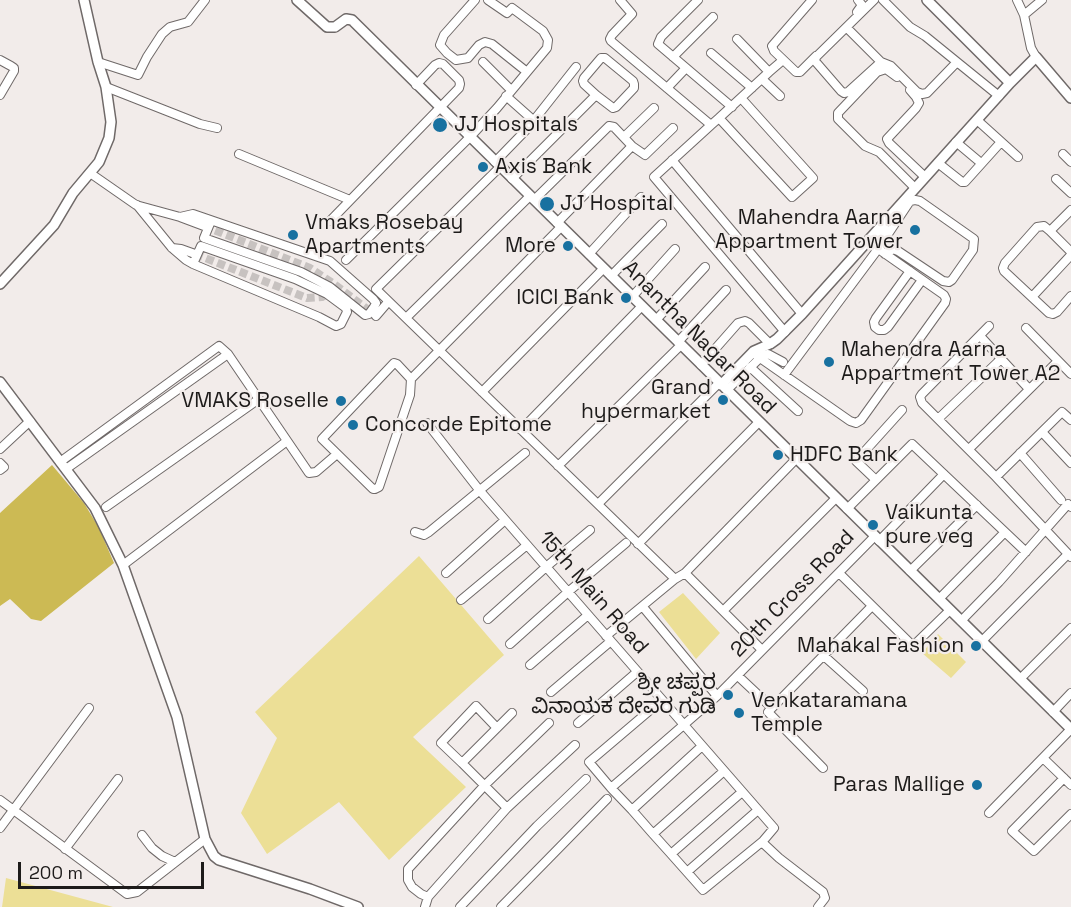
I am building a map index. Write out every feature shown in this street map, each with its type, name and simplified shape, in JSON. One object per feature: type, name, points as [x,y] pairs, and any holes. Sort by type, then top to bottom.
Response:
[{"type":"street","points":[[0,284],[54,225],[73,193],[104,153],[109,138],[111,122],[106,87],[84,0]]},
{"type":"street","points":[[98,62],[138,75],[162,34],[170,27],[188,22],[205,0]]},
{"type":"street","name":"Anantha Nagar Road","points":[[297,0],[329,28],[335,27],[346,19],[352,20],[1071,729]]},
{"type":"street","points":[[475,0],[444,34],[440,45],[456,60],[468,58],[479,45],[485,42],[492,44],[527,72]]},
{"type":"street","points":[[346,260],[470,138],[547,48],[548,40],[543,31],[512,8],[507,13],[488,0]]},
{"type":"street","points":[[620,0],[632,14],[612,35],[611,41],[711,125]]},
{"type":"street","points":[[698,0],[659,40],[658,44],[732,107]]},
{"type":"street","points":[[813,0],[772,46],[774,51],[796,72],[800,72],[862,8],[858,0]]},
{"type":"street","points":[[874,0],[816,57],[815,61],[844,93],[848,92],[881,62]]},
{"type":"street","points":[[883,0],[910,27],[925,36],[999,96]]},
{"type":"street","points":[[927,0],[1010,83]]},
{"type":"street","points":[[1017,0],[1024,15],[1030,48],[1071,98]]},
{"type":"street","points":[[1024,15],[1042,0]]},
{"type":"street","points":[[673,57],[713,17]]},
{"type":"street","points":[[848,27],[881,62],[891,66],[917,92],[922,94],[927,93],[957,62]]},
{"type":"street","points":[[737,39],[769,72]]},
{"type":"street","points":[[711,53],[752,88]]},
{"type":"street","points":[[603,57],[633,81],[634,88],[616,107],[613,108],[596,95],[583,81],[603,57]]},
{"type":"street","points":[[722,386],[750,367],[761,347],[770,344],[785,332],[976,120],[1036,57]]},
{"type":"street","points":[[0,60],[14,68],[0,95]]},
{"type":"street","points":[[783,60],[654,177],[785,332]]},
{"type":"street","points":[[483,62],[533,120]]},
{"type":"street","points":[[330,220],[459,88],[459,80],[443,64],[439,63],[416,85]]},
{"type":"street","points":[[576,67],[498,165],[376,289],[675,579]]},
{"type":"street","points":[[667,88],[686,68]]},
{"type":"street","points":[[915,188],[879,152],[865,146],[838,119],[838,113],[877,72],[886,69],[894,74],[919,103],[887,139],[925,177]]},
{"type":"street","points":[[762,78],[780,96]]},
{"type":"street","points":[[106,87],[200,124],[217,128]]},
{"type":"street","points":[[512,179],[596,95]]},
{"type":"street","points":[[719,117],[792,197],[813,178],[741,98]]},
{"type":"street","points":[[624,137],[654,108]]},
{"type":"street","points":[[976,120],[1018,157]]},
{"type":"street","points":[[405,318],[609,126],[614,127],[632,146],[645,155],[673,128]]},
{"type":"street","points":[[956,142],[981,164]]},
{"type":"street","points":[[938,163],[965,182],[1001,142]]},
{"type":"street","points":[[411,380],[394,363],[322,439],[373,489],[379,487],[410,395],[411,380],[632,146]]},
{"type":"street","points":[[239,154],[350,200]]},
{"type":"street","points":[[1063,154],[1071,162]]},
{"type":"street","points":[[672,160],[802,314]]},
{"type":"street","points":[[90,173],[136,204],[172,248],[186,260],[336,326],[341,324],[347,312],[346,308],[330,287],[301,272],[204,238],[208,223]]},
{"type":"street","points":[[1056,179],[1071,194]]},
{"type":"street","points":[[589,254],[641,197]]},
{"type":"street","points":[[784,375],[881,251],[910,201],[920,201],[974,239],[973,250],[949,282],[943,281],[898,251],[893,249],[881,251]]},
{"type":"street","points":[[136,204],[180,217],[193,214],[208,223],[330,261],[376,303],[365,315],[338,298],[295,279],[201,246],[193,264]]},
{"type":"street","points":[[1050,231],[1071,210]]},
{"type":"street","points":[[611,276],[662,224]]},
{"type":"street","points":[[756,355],[850,421],[856,423],[861,420],[946,299],[944,295],[874,246],[885,229],[882,225]]},
{"type":"street","points":[[1032,297],[1071,254],[1044,226],[1037,227],[1005,263],[1004,271],[1049,313],[1053,314],[1071,296]]},
{"type":"street","points":[[172,248],[195,254]]},
{"type":"street","points":[[632,297],[675,249]]},
{"type":"street","points":[[656,320],[705,267]]},
{"type":"street","points":[[482,392],[603,269]]},
{"type":"street","points":[[910,271],[876,318],[874,327],[879,330],[888,327],[922,280]]},
{"type":"street","points":[[558,466],[680,344],[726,290]]},
{"type":"street","points":[[376,316],[388,302]]},
{"type":"street","points":[[520,429],[642,306]]},
{"type":"street","points":[[701,364],[738,323],[745,321],[749,323],[770,344]]},
{"type":"street","points":[[982,641],[1070,556],[969,449],[922,404],[920,397],[989,326]]},
{"type":"street","points":[[1026,328],[1071,374]]},
{"type":"street","points":[[980,336],[1029,389]]},
{"type":"street","points":[[63,466],[219,346],[228,354],[309,473],[316,472],[337,454]]},
{"type":"street","points":[[63,466],[228,354]]},
{"type":"street","points":[[598,504],[756,355],[768,354],[783,362]]},
{"type":"street","points":[[938,419],[1001,359]]},
{"type":"street","points":[[969,449],[1058,361]]},
{"type":"street","points":[[750,367],[798,411]]},
{"type":"street","points":[[0,382],[95,508],[123,565],[177,717],[204,839],[214,856],[219,860],[358,907]]},
{"type":"street","points":[[106,507],[259,399]]},
{"type":"street","points":[[876,480],[856,461],[902,410]]},
{"type":"street","points":[[996,477],[1062,412],[1071,420]]},
{"type":"street","points":[[0,449],[30,421]]},
{"type":"street","points":[[638,544],[759,422]]},
{"type":"street","name":"15th Main Road","points":[[428,423],[480,491],[774,828],[763,840]]},
{"type":"street","points":[[1041,432],[1071,463]]},
{"type":"street","points":[[123,565],[287,441]]},
{"type":"street","points":[[848,509],[912,444],[1026,552]]},
{"type":"street","points":[[415,532],[424,535],[429,532],[525,453]]},
{"type":"street","points":[[1020,453],[1061,500]]},
{"type":"street","points":[[551,692],[643,607],[685,573],[796,459]]},
{"type":"street","points":[[0,463],[4,467],[0,470]]},
{"type":"street","name":"20th Cross Road","points":[[611,788],[717,696],[839,573],[944,474]]},
{"type":"street","points":[[723,611],[836,498]]},
{"type":"street","points":[[961,621],[1068,504],[1071,507]]},
{"type":"street","points":[[910,571],[976,505]]},
{"type":"street","points":[[446,573],[505,520]]},
{"type":"street","points":[[488,619],[590,530]]},
{"type":"street","points":[[939,599],[1005,532]]},
{"type":"street","points":[[510,644],[626,543]]},
{"type":"street","points":[[461,600],[527,545]]},
{"type":"street","points":[[685,573],[762,651]]},
{"type":"street","points":[[839,573],[913,646],[951,610]]},
{"type":"street","points":[[823,768],[768,712],[872,606]]},
{"type":"street","points":[[643,607],[717,696]]},
{"type":"street","points":[[530,666],[588,615]]},
{"type":"street","points":[[1020,679],[1071,628]]},
{"type":"street","points":[[824,656],[863,691]]},
{"type":"street","points":[[578,723],[638,672]]},
{"type":"street","points":[[738,676],[770,706]]},
{"type":"street","points":[[1053,712],[1071,693]]},
{"type":"street","points":[[662,700],[589,762],[703,890],[763,840],[764,844],[779,858],[822,892],[825,898],[819,907]]},
{"type":"street","points":[[497,728],[476,706],[441,742],[507,808]]},
{"type":"street","points":[[0,828],[89,708]]},
{"type":"street","points":[[462,763],[512,713]]},
{"type":"street","points":[[428,897],[412,887],[408,879],[408,869],[484,786],[549,723]]},
{"type":"street","points":[[989,813],[1071,729]]},
{"type":"street","points":[[425,907],[428,897],[507,808],[575,745]]},
{"type":"street","points":[[632,810],[702,746]]},
{"type":"street","points":[[1043,758],[1071,786]]},
{"type":"street","points":[[653,834],[724,771]]},
{"type":"street","points":[[1064,778],[1012,831],[1034,851],[1071,814]]},
{"type":"street","points":[[65,849],[118,779]]},
{"type":"street","points":[[460,907],[585,779]]},
{"type":"street","points":[[671,854],[742,792]]},
{"type":"street","points":[[501,907],[607,799]]},
{"type":"street","points":[[0,800],[127,894],[137,892],[204,839]]},
{"type":"street","points":[[687,872],[758,810]]},
{"type":"street","points":[[142,835],[162,856],[175,862]]},
{"type":"shaded area","points":[[52,465],[84,503],[99,528],[114,563],[41,621],[31,619],[10,599],[0,606],[0,513]]},
{"type":"shaded area","points":[[419,556],[504,655],[413,737],[466,787],[389,860],[339,802],[267,854],[241,813],[277,738],[255,712]]},
{"type":"shaded area","points":[[683,593],[720,633],[696,659],[659,612]]},
{"type":"shaded area","points":[[938,634],[966,662],[951,678],[922,653]]},
{"type":"shaded area","points":[[6,878],[113,907],[2,907]]},
{"type":"tunnel","points":[[204,226],[310,268],[375,315]]},
{"type":"tunnel","points":[[195,254],[307,298],[322,297],[330,292]]},
{"type":"place","name":"JJ Hospitals","points":[[440,125]]},
{"type":"place","name":"Axis Bank","points":[[483,167]]},
{"type":"place","name":"JJ Hospital","points":[[547,204]]},
{"type":"place","name":"Mahendra Aarna Appartment Tower","points":[[915,230]]},
{"type":"place","name":"Vmaks Rosebay Apartments","points":[[293,235]]},
{"type":"place","name":"More","points":[[568,246]]},
{"type":"place","name":"ICICI Bank","points":[[626,298]]},
{"type":"place","name":"Mahendra Aarna Appartment Tower A2","points":[[829,362]]},
{"type":"place","name":"Grand hypermarket","points":[[723,400]]},
{"type":"place","name":"VMAKS Roselle","points":[[341,401]]},
{"type":"place","name":"Concorde Epitome","points":[[353,425]]},
{"type":"place","name":"HDFC Bank","points":[[778,455]]},
{"type":"place","name":"Vaikunta pure veg","points":[[873,525]]},
{"type":"place","name":"Mahakal Fashion","points":[[976,646]]},
{"type":"place","name":"ಶ್ರೀ ಚಪ್ಪರ ವಿನಾಯಕ ದೇವರ ಗುಡಿ","points":[[728,695]]},
{"type":"place","name":"Venkataramana Temple","points":[[739,713]]},
{"type":"place","name":"Paras Mallige","points":[[977,785]]}]
